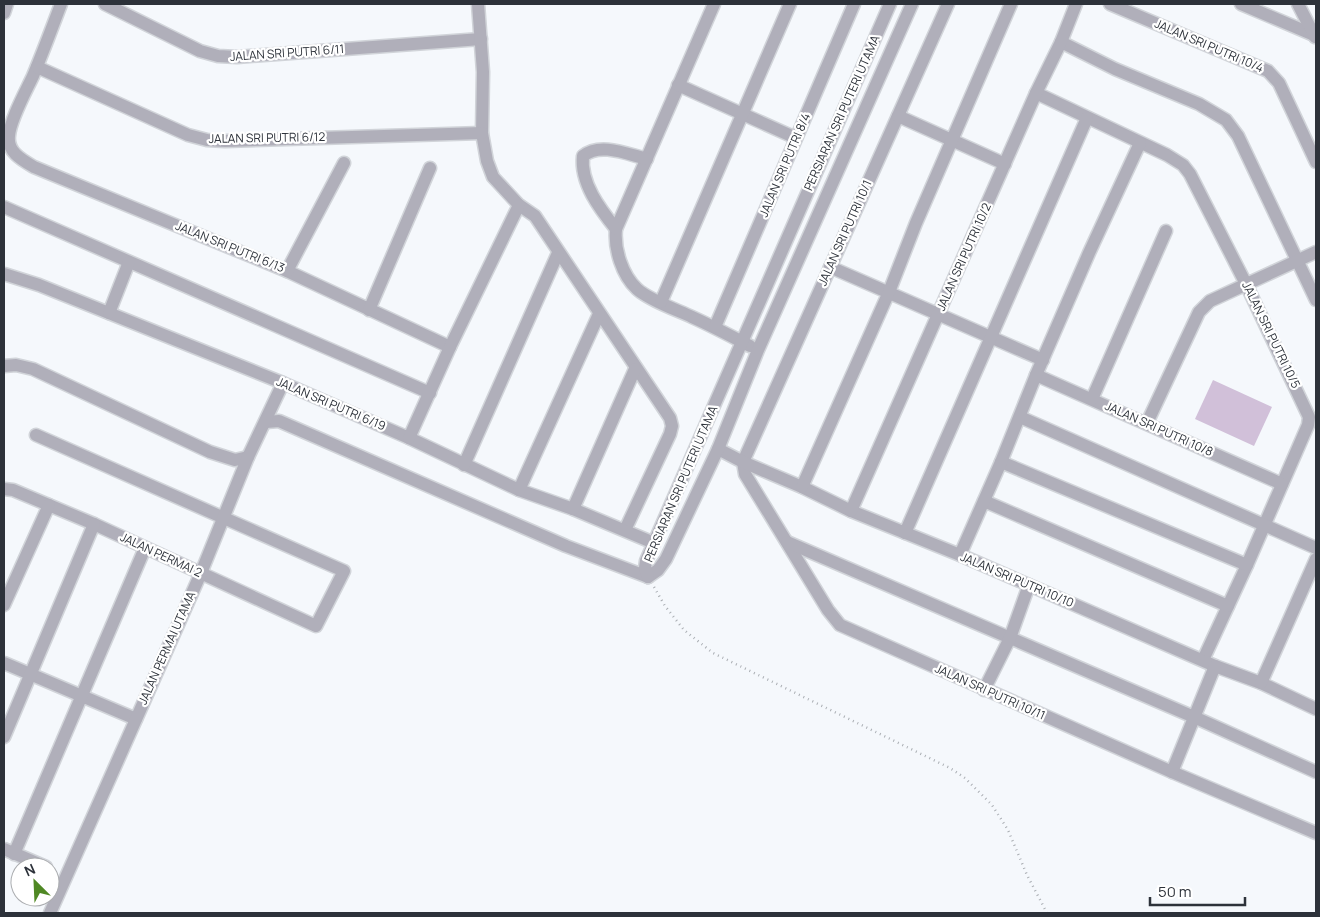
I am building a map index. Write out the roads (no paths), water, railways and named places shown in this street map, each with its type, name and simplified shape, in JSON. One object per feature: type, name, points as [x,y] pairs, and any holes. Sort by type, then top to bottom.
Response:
[{"type":"street","points":[[4,13],[8,4]]},
{"type":"street","points":[[37,67],[61,4]]},
{"type":"street","name":"JALAN SRI PUTRI 6/11","points":[[106,4],[200,51],[218,56],[237,57],[481,39]]},
{"type":"street","points":[[478,4],[483,72],[482,133],[488,168],[519,205],[535,216],[670,418],[672,426],[670,434],[624,530]]},
{"type":"street","points":[[714,4],[616,229],[615,240],[623,267],[638,289],[660,302],[715,327],[758,350]]},
{"type":"street","points":[[660,302],[790,4]]},
{"type":"street","name":"JALAN SRI PUTRI 8/4","points":[[715,327],[853,4]]},
{"type":"street","name":"PERSIARAN SRI PUTERI UTAMA","points":[[890,4],[654,543],[645,568],[648,577],[654,574],[666,559],[718,449],[758,350],[912,4]]},
{"type":"street","name":"JALAN SRI PUTRI 10/1","points":[[743,462],[948,4]]},
{"type":"street","points":[[802,486],[889,292],[916,223],[1011,4]]},
{"type":"street","name":"JALAN SRI PUTRI 10/2","points":[[851,510],[1036,93],[1061,42],[1076,4]]},
{"type":"street","name":"JALAN SRI PUTRI 10/4","points":[[1110,4],[1268,71],[1279,83],[1316,162]]},
{"type":"street","points":[[1241,4],[1315,37]]},
{"type":"street","points":[[1298,4],[1315,37]]},
{"type":"street","points":[[1061,42],[1115,69],[1199,104],[1226,120],[1238,136],[1316,300]]},
{"type":"street","name":"JALAN SRI PUTRI 6/12","points":[[37,67],[188,135],[207,140],[482,133]]},
{"type":"street","name":"JALAN SRI PUTRI 6/13","points":[[37,67],[8,137],[11,150],[20,159],[287,271],[450,347]]},
{"type":"street","points":[[678,85],[796,138]]},
{"type":"street","name":"JALAN SRI PUTRI 10/5","points":[[1036,93],[1183,165],[1190,174],[1246,284],[1309,417],[1308,425],[1247,565],[1203,660]]},
{"type":"street","points":[[898,116],[1005,164]]},
{"type":"street","points":[[905,533],[1088,118]]},
{"type":"street","points":[[960,556],[1020,417],[1036,374],[1140,143]]},
{"type":"street","points":[[616,229],[601,210],[589,186],[583,170],[583,156],[588,152],[603,149],[647,159]]},
{"type":"street","points":[[287,271],[344,163]]},
{"type":"street","points":[[370,310],[430,168]]},
{"type":"street","points":[[409,438],[450,347],[519,205]]},
{"type":"street","points":[[4,207],[430,392]]},
{"type":"street","points":[[1092,398],[1166,231]]},
{"type":"street","points":[[1147,422],[1199,312],[1210,301],[1316,252]]},
{"type":"street","points":[[464,465],[558,253]]},
{"type":"street","points":[[109,313],[129,262]]},
{"type":"street","points":[[830,268],[1043,360]]},
{"type":"street","name":"JALAN SRI PUTRI 6/19","points":[[4,274],[38,285],[283,382],[409,438],[519,490],[654,543]]},
{"type":"street","points":[[519,490],[599,314]]},
{"type":"street","points":[[4,366],[16,365],[33,369],[210,452],[235,460],[248,457]]},
{"type":"street","points":[[573,510],[636,369]]},
{"type":"street","name":"JALAN SRI PUTRI 10/8","points":[[1036,374],[1282,484]]},
{"type":"street","name":"JALAN PERMAI UTAMA","points":[[50,913],[201,573],[248,457],[266,422],[283,382]]},
{"type":"street","points":[[1020,417],[1316,548]]},
{"type":"street","points":[[266,422],[279,421],[566,546],[648,577]]},
{"type":"street","points":[[36,435],[223,519]]},
{"type":"street","name":"JALAN SRI PUTRI 10/10","points":[[718,449],[851,510],[1215,666],[1261,683],[1316,709]]},
{"type":"street","name":"JALAN SRI PUTRI 10/11","points":[[743,462],[744,474],[828,610],[840,625],[984,690],[1316,833]]},
{"type":"street","points":[[1001,462],[1247,565]]},
{"type":"street","name":"JALAN PERMAI 2","points":[[4,489],[13,490],[94,524],[316,626],[344,571],[223,519]]},
{"type":"street","points":[[984,502],[1228,606]]},
{"type":"street","points":[[4,605],[49,505]]},
{"type":"street","points":[[4,737],[94,524]]},
{"type":"street","points":[[787,542],[1194,717],[1316,772]]},
{"type":"street","points":[[21,857],[9,852],[82,696],[145,548]]},
{"type":"street","points":[[1261,683],[1316,559]]},
{"type":"street","points":[[984,690],[1010,638],[1029,585]]},
{"type":"street","points":[[4,663],[136,719]]},
{"type":"street","points":[[1172,772],[1215,666]]},
{"type":"street","points":[[60,873],[66,876]]}]
